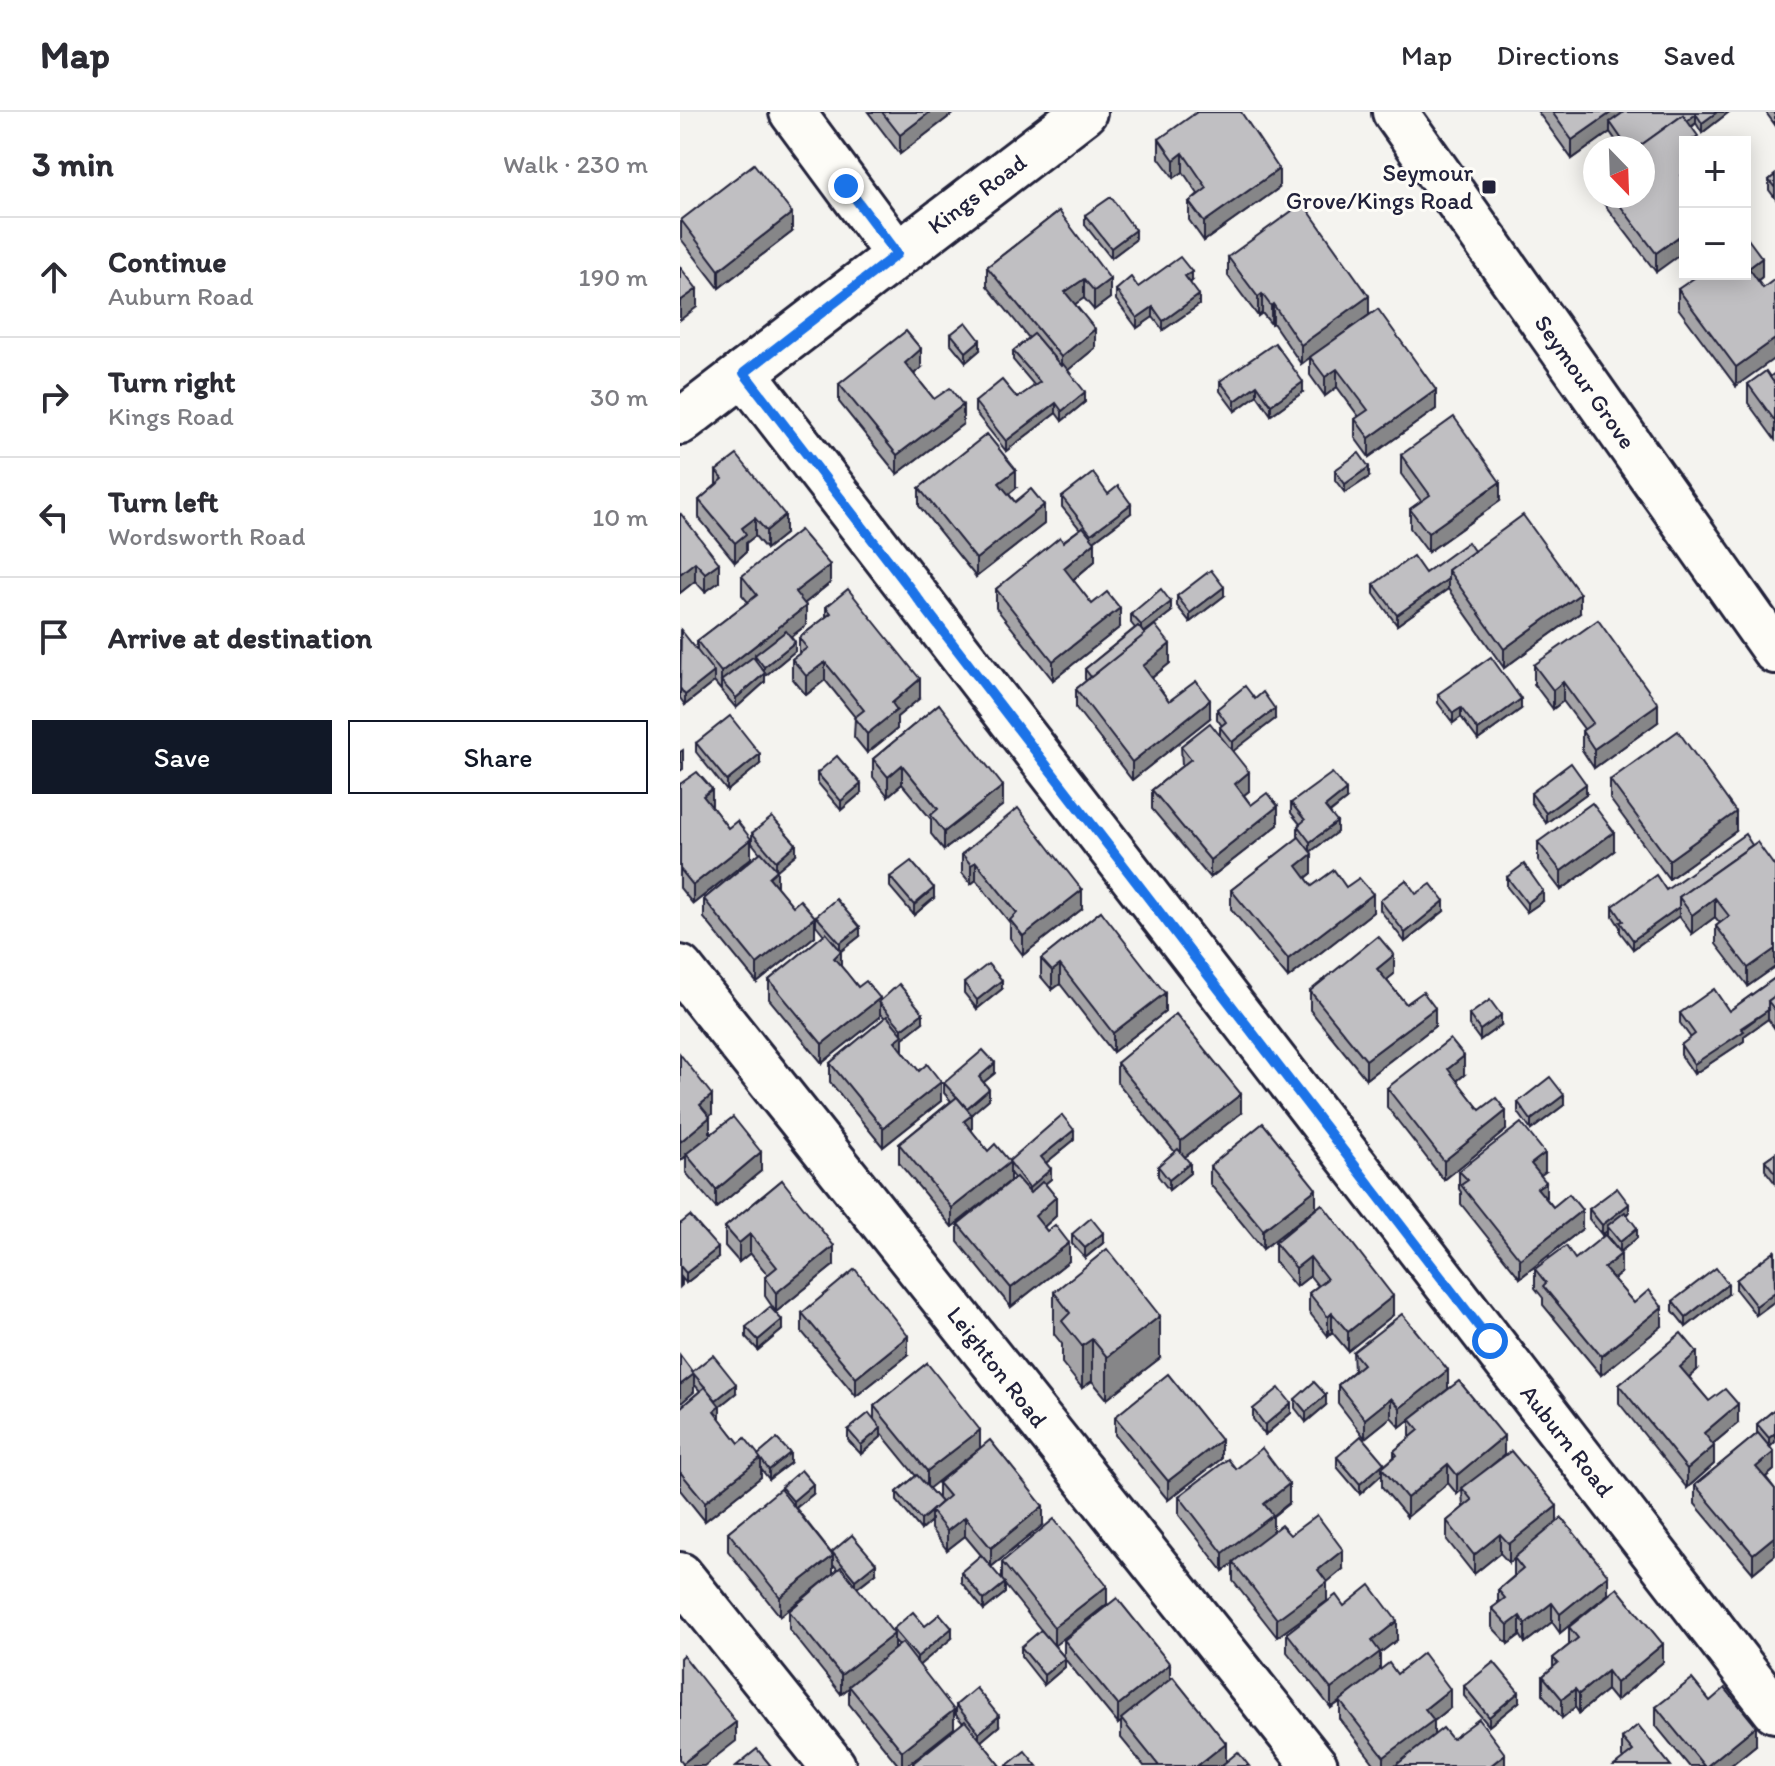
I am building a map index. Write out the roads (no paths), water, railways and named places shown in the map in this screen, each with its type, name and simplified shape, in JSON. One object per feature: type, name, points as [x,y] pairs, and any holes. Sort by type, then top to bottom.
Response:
[{"type":"street","points":[[792,112],[897,254]]},
{"type":"street","name":"Kings Road","points":[[680,422],[1084,112]]},
{"type":"street","name":"Seymour Grove","points":[[1395,112],[1770,633]]},
{"type":"street","name":"Auburn Road","points":[[744,373],[1775,1710]]},
{"type":"street","name":"Leighton Road","points":[[680,968],[1315,1766]]},
{"type":"street","points":[[680,1575],[833,1766]]},
{"type":"place","name":"Seymour Grove/Kings Road","points":[[1489,187]]}]
